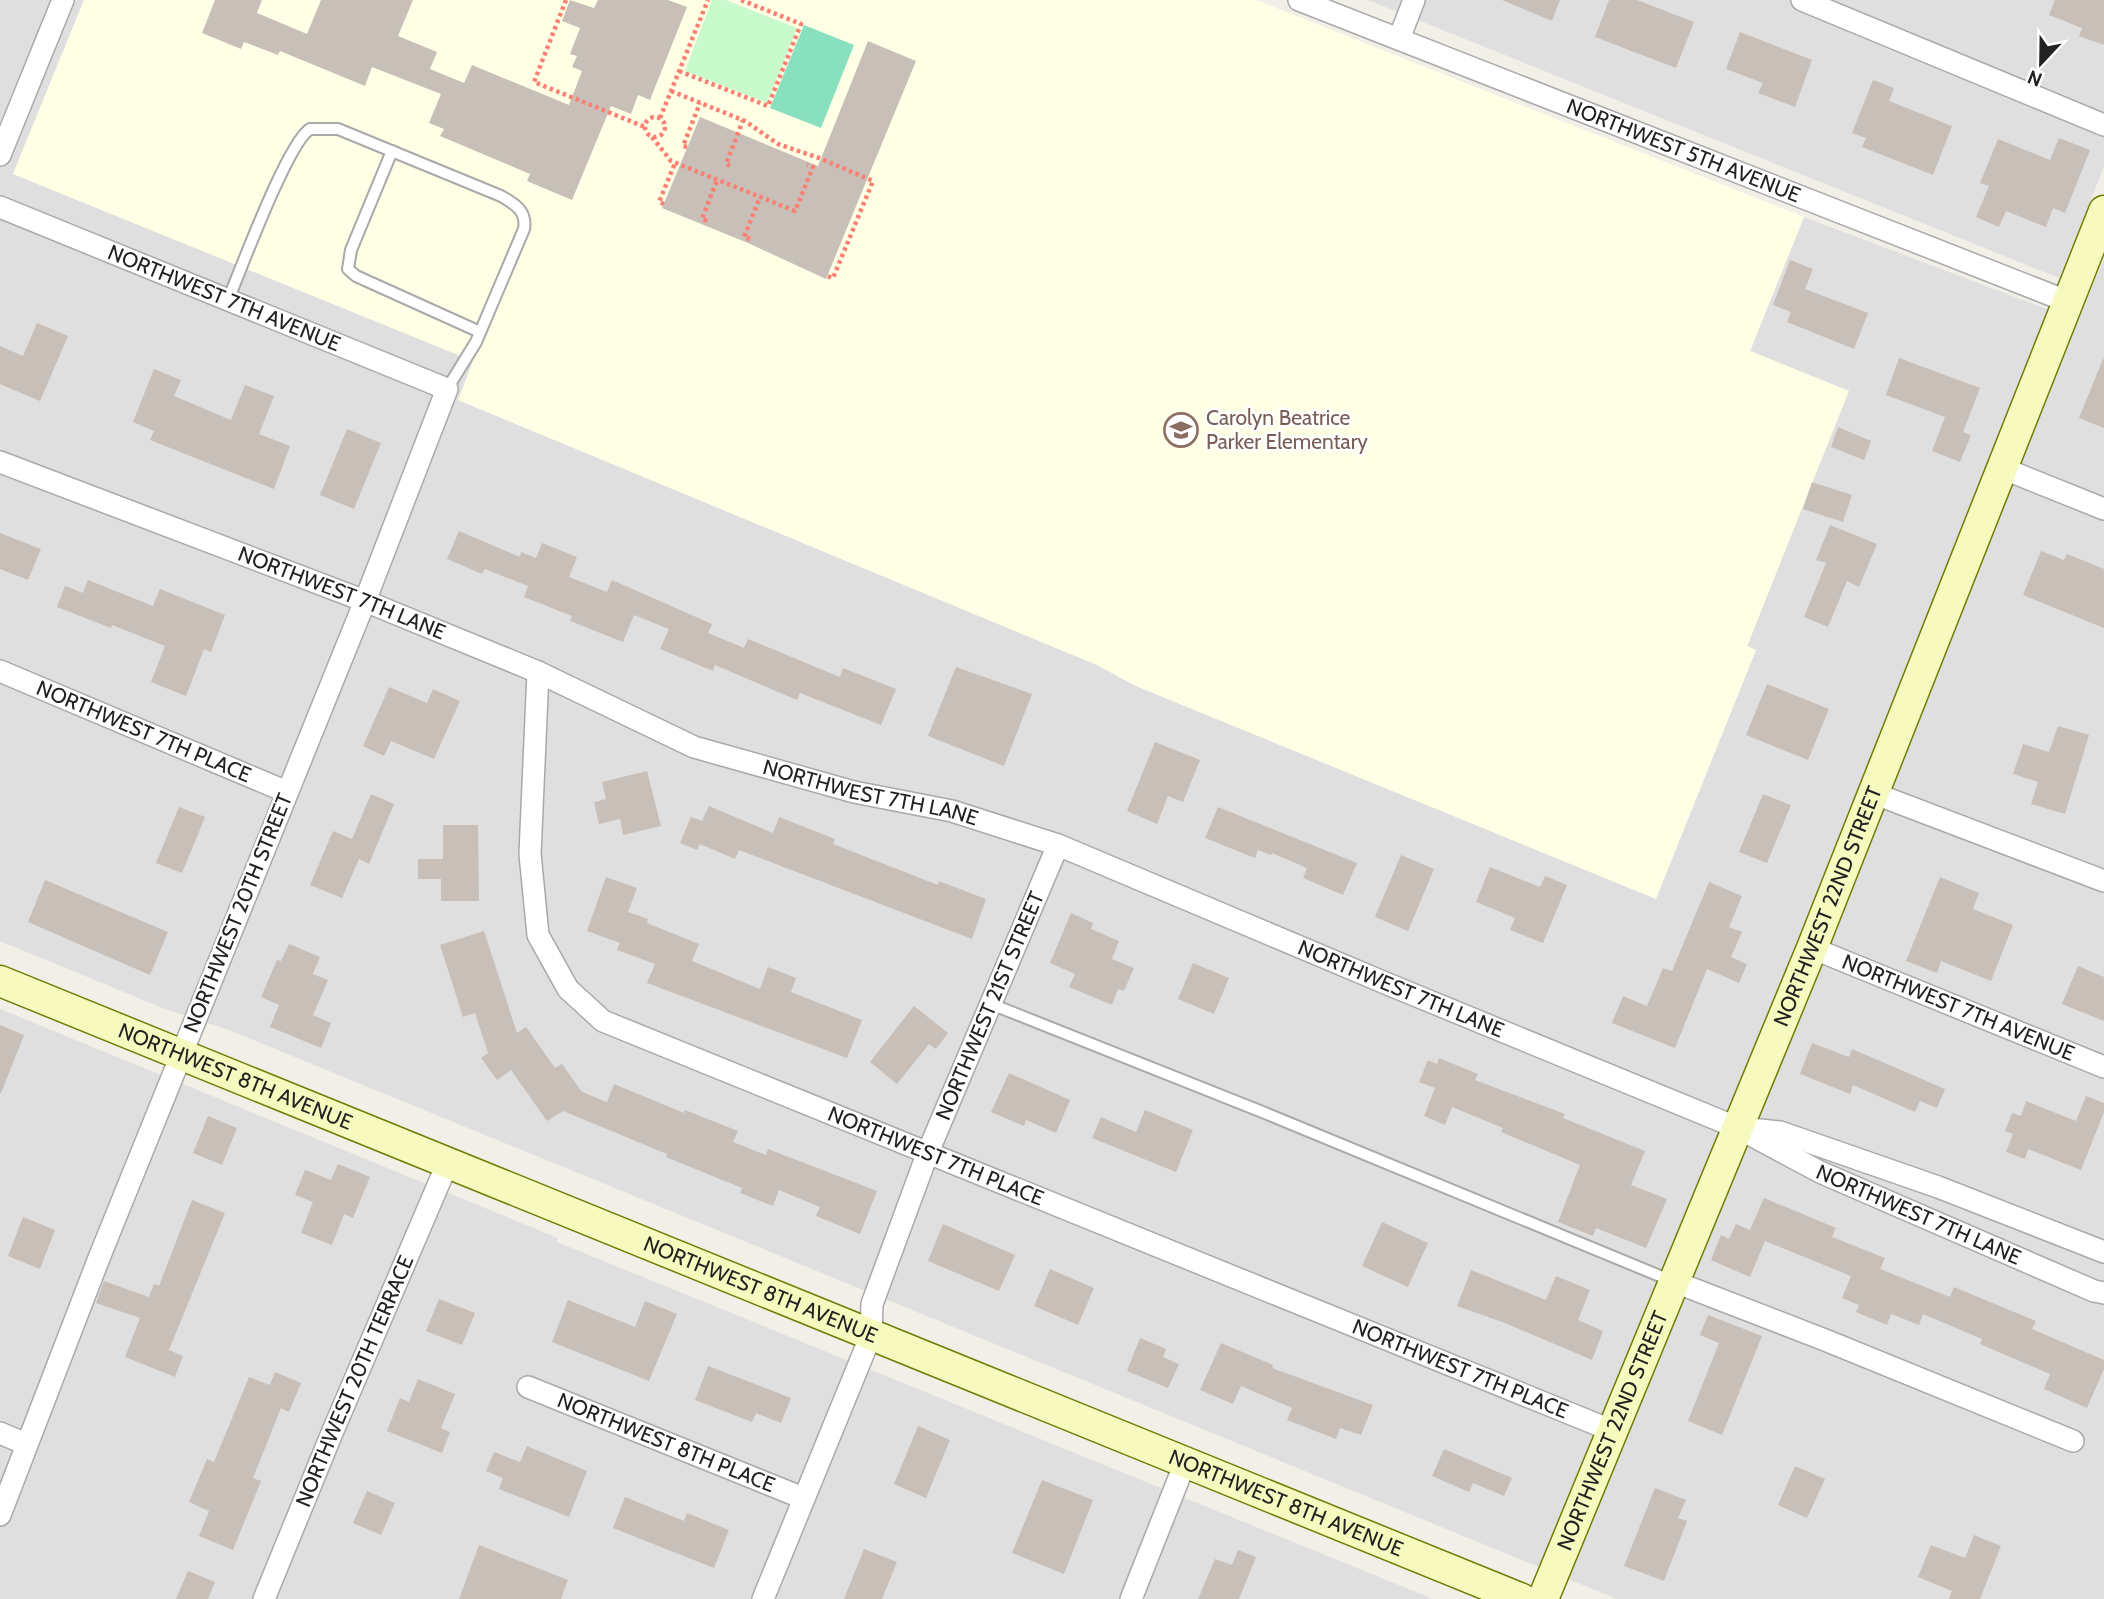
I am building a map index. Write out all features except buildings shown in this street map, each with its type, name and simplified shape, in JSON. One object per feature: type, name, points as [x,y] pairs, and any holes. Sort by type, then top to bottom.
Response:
[{"type":"street","points":[[0,155],[62,0]]},
{"type":"street","name":"NORTHWEST 5TH AVENUE","points":[[1299,0],[2069,302]]},
{"type":"street","points":[[1399,39],[1414,0]]},
{"type":"street","points":[[1802,0],[2104,125]]},
{"type":"street","name":"NORTHWEST 7TH AVENUE","points":[[0,207],[447,389]]},
{"type":"street","name":"NORTHWEST 22ND STREET","points":[[1544,1599],[1812,948],[2104,211]]},
{"type":"street","name":"NORTHWEST 20TH STREET","points":[[0,1516],[26,1444],[365,601],[447,389]]},
{"type":"street","name":"NORTHWEST 7TH LANE","points":[[0,462],[365,601],[538,672],[694,747],[854,792],[952,811],[1058,845],[1738,1128],[1820,1172],[2104,1293]]},
{"type":"street","points":[[2002,468],[2104,509]]},
{"type":"street","name":"NORTHWEST 7TH PLACE","points":[[0,671],[287,792]]},
{"type":"street","name":"NORTHWEST 7TH PLACE","points":[[538,672],[530,854],[538,936],[568,989],[603,1021],[1613,1431]]},
{"type":"street","points":[[1873,793],[2104,881]]},
{"type":"street","name":"NORTHWEST 21ST STREET","points":[[763,1599],[871,1335],[872,1304],[928,1152],[1058,845]]},
{"type":"street","name":"NORTHWEST 7TH AVENUE","points":[[1812,948],[2104,1067]]},
{"type":"street","name":"NORTHWEST 8TH AVENUE","points":[[0,981],[1522,1599]]},
{"type":"street","name":"NORTHWEST 7TH LANE","points":[[1738,1128],[1780,1132],[1938,1187],[2104,1252]]},
{"type":"street","name":"NORTHWEST 20TH TERRACE","points":[[264,1599],[448,1162]]},
{"type":"street","points":[[1675,1282],[2073,1441]]},
{"type":"street","name":"NORTHWEST 8TH PLACE","points":[[528,1387],[803,1498]]},
{"type":"street","points":[[0,1433],[26,1444]]},
{"type":"street","points":[[1131,1599],[1185,1464]]},
{"type":"lane","points":[[228,300],[282,170],[304,133],[310,129],[338,129],[501,196],[513,202],[523,213],[524,229],[480,332],[447,389]]},
{"type":"lane","points":[[392,152],[351,250],[348,268],[356,276],[480,332]]},
{"type":"lane","points":[[991,1004],[1265,1113],[1675,1282]]},
{"type":"path","points":[[566,0],[534,82],[645,127],[647,133],[675,163],[795,211],[813,167],[807,165]]},
{"type":"path","points":[[660,118],[708,0]]},
{"type":"path","points":[[679,71],[768,106],[801,24],[741,0]]},
{"type":"path","points":[[671,91],[743,120],[778,145],[873,181],[849,231],[833,278],[827,276]]},
{"type":"path","points":[[687,147],[683,146],[700,103]]},
{"type":"path","points":[[645,127],[650,119],[660,118]]},
{"type":"path","points":[[652,137],[661,135],[665,130],[660,118]]},
{"type":"path","points":[[730,166],[726,164],[743,120]]},
{"type":"path","points":[[664,204],[659,202],[675,163]]},
{"type":"path","points":[[707,221],[702,219],[717,180]]},
{"type":"path","points":[[750,239],[744,237],[760,197]]},
{"type":"shaded area","points":[[0,0],[84,0],[13,174],[474,361],[458,400],[1097,665],[1136,686],[1655,898],[1756,650],[1747,647],[1848,391],[1750,351],[1804,217],[2078,321],[2104,259],[2104,1599],[1617,1599],[229,1030],[165,1009],[0,941]]},
{"type":"shaded area","name":"Carolyn Beatrice Parker Elementary","points":[[84,0],[1256,0],[1804,217],[1750,351],[1849,391],[1747,646],[1756,650],[1656,899],[1136,686],[1097,665],[458,400],[473,361],[13,174]]},
{"type":"shaded area","points":[[1368,0],[2104,0],[2104,167],[2059,278]]},
{"type":"shaded area","points":[[0,1009],[558,1238],[557,1242],[1433,1599],[0,1599]]},
{"type":"green space","points":[[712,0],[726,0],[797,28],[767,103],[685,71]]},
{"type":"green space","points":[[804,25],[854,45],[821,128],[770,108]]},
{"type":"place","name":"Carolyn Beatrice Parker Elementary","points":[[1181,430]]}]
